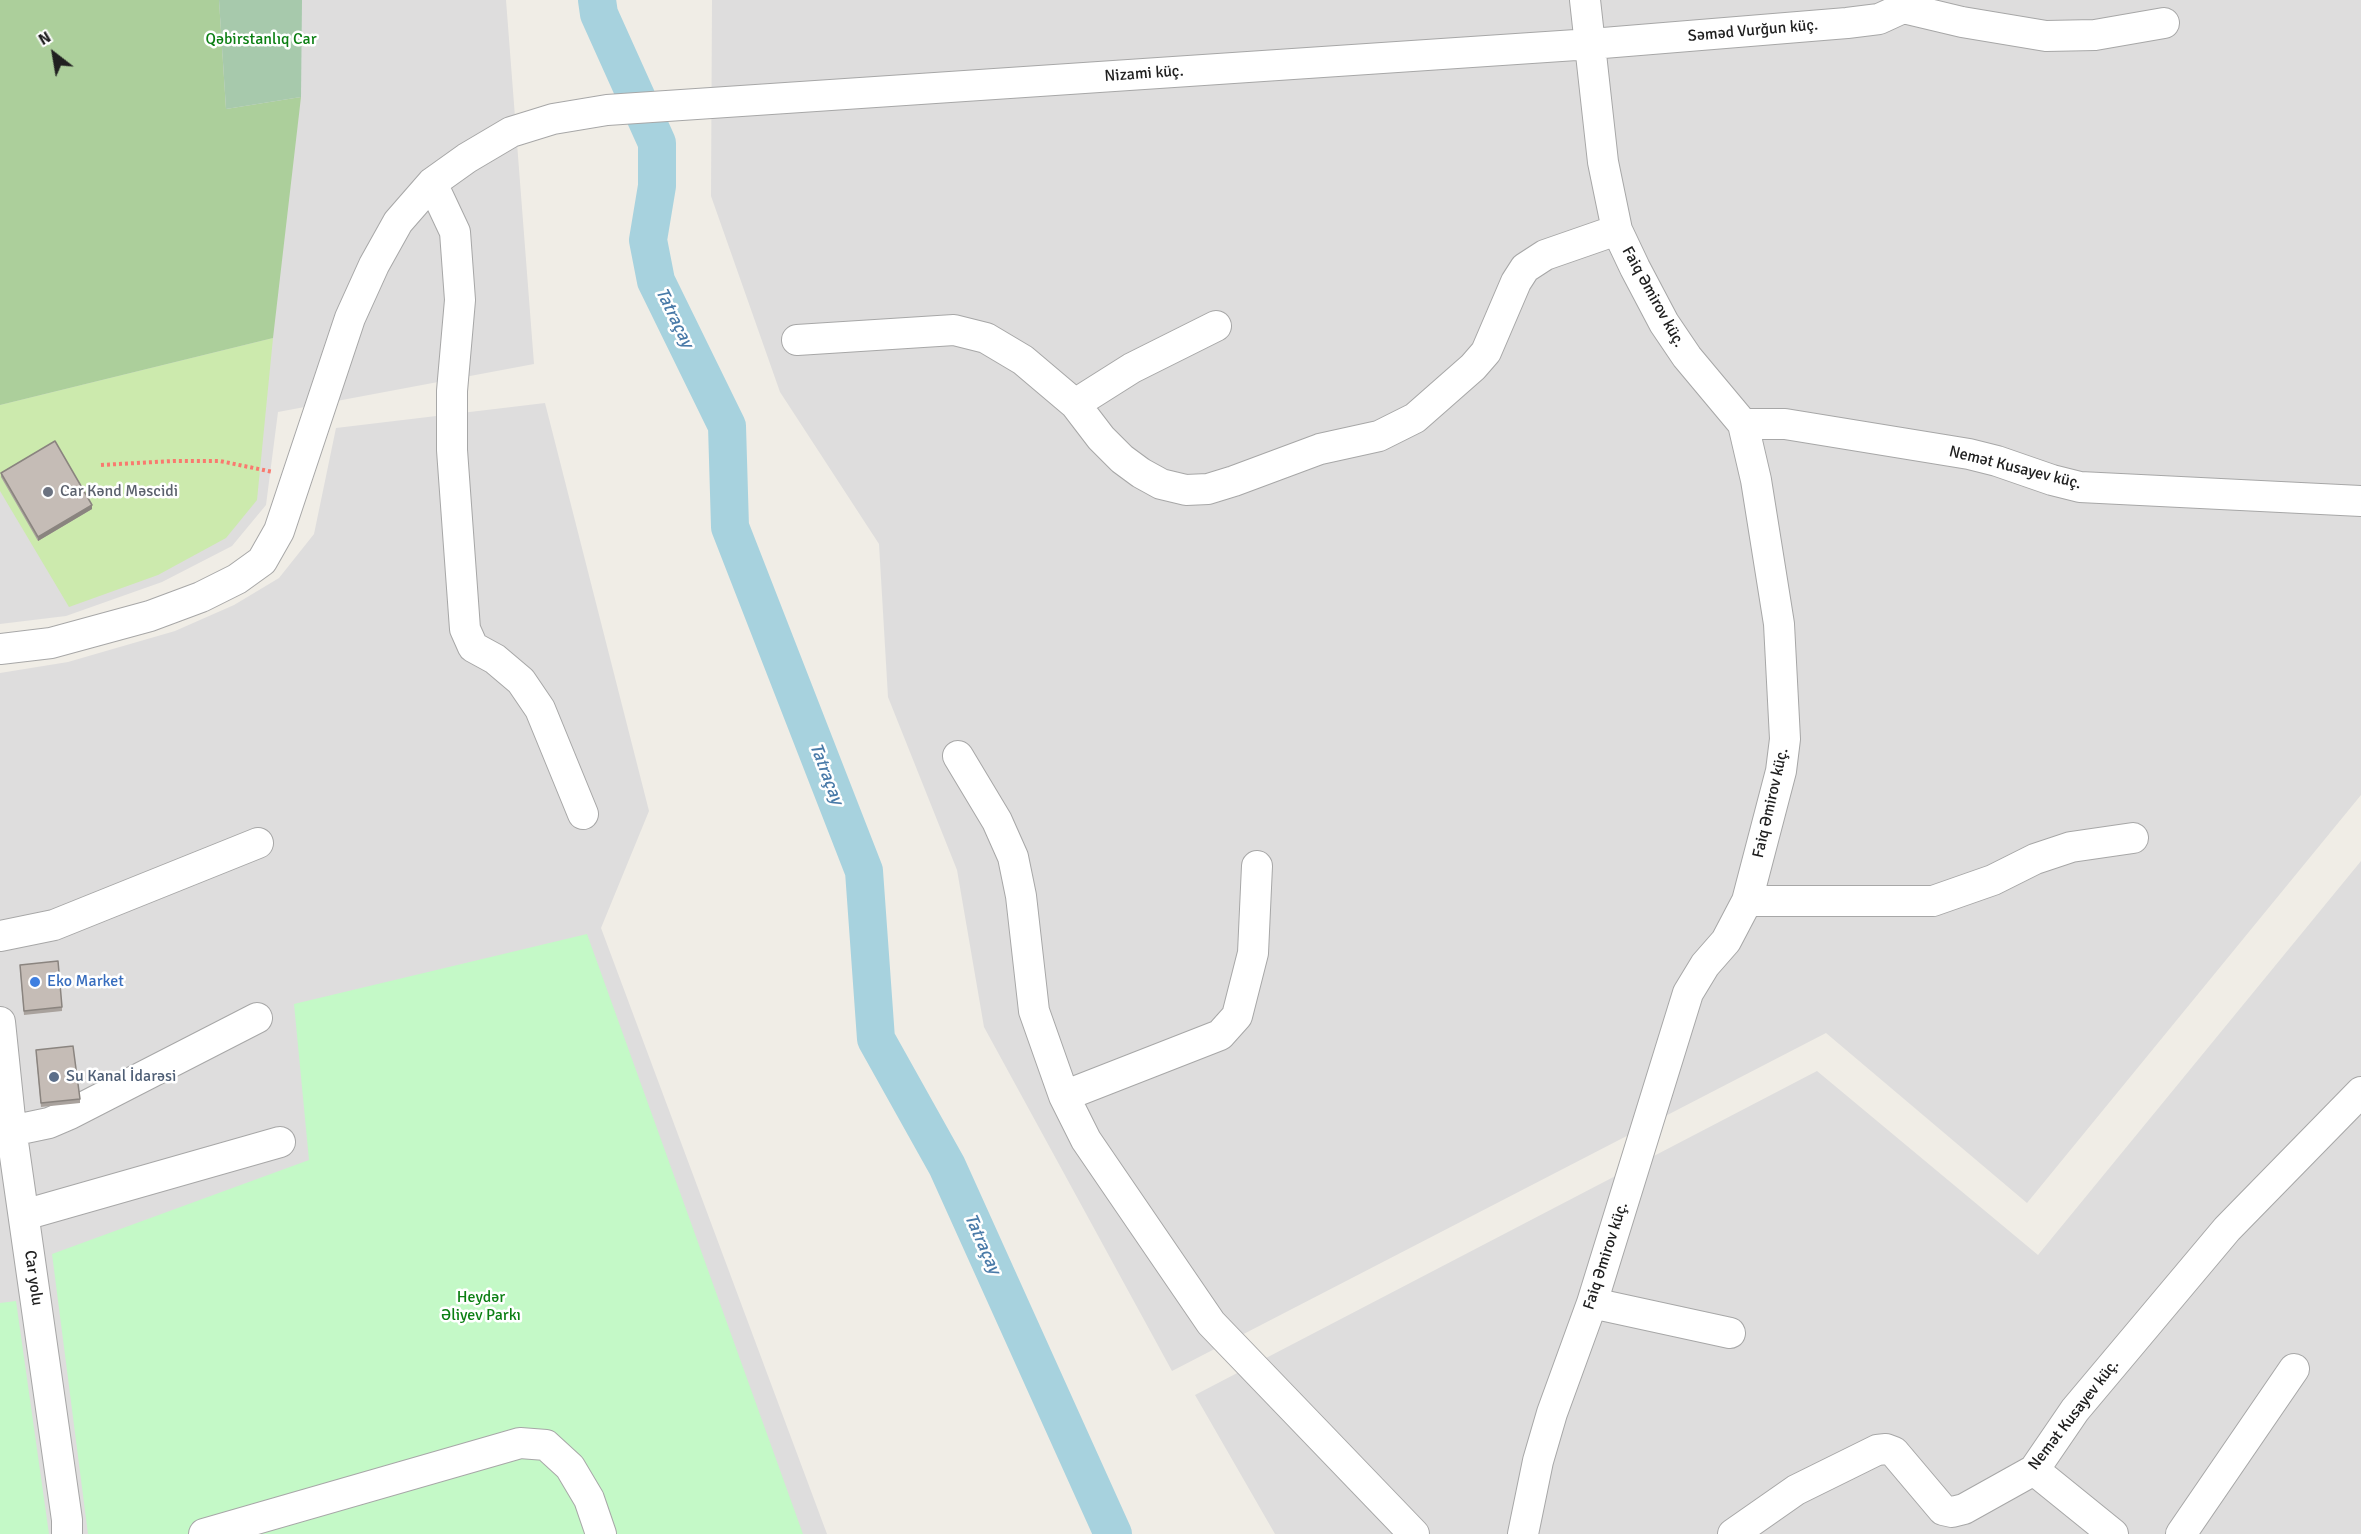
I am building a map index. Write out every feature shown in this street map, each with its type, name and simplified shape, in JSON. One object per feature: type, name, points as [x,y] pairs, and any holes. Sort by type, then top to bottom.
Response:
[{"type":"street","name":"Faiq Əmirov küç.","points":[[1523,1534],[1552,1413],[1592,1303],[1688,993],[1705,965],[1726,941],[1747,901],[1781,771],[1785,739],[1779,624],[1756,480],[1743,424],[1687,357],[1664,323],[1617,230],[1603,162],[1585,0]]},
{"type":"street","name":"Səməd Vurğun küç.","points":[[1591,44],[1879,20],[1905,4]]},
{"type":"street","points":[[1905,4],[1962,22],[2046,36],[2094,35],[2163,23]]},
{"type":"street","name":"Nizami küç.","points":[[0,649],[51,643],[150,616],[201,597],[237,579],[262,561],[279,531],[350,318],[374,265],[398,222],[432,183],[467,158],[511,132],[553,118],[607,110],[1591,44]]},
{"type":"street","points":[[432,183],[455,232],[456,243],[460,300],[452,391],[452,450],[465,629],[473,647],[495,659],[520,681],[540,709],[583,814]]},
{"type":"street","points":[[797,340],[954,330],[986,338],[1023,360],[1075,404],[1101,438],[1122,459],[1161,484],[1186,490],[1208,489],[1320,448],[1378,436],[1415,418],[1473,367],[1486,352],[1516,282],[1525,268],[1545,255],[1617,230]]},
{"type":"street","points":[[1075,404],[1132,368],[1216,326]]},
{"type":"street","name":"Nemət Kusayev küç.","points":[[1743,424],[1785,424],[1969,454],[1997,460],[2052,480],[2080,486],[2361,501]]},
{"type":"street","points":[[958,756],[997,821],[1013,857],[1021,896],[1034,1011],[1065,1096],[1086,1140],[1211,1323],[1414,1534]]},
{"type":"street","points":[[1747,901],[1933,901],[1994,880],[2035,859],[2071,847],[2133,838]]},
{"type":"street","points":[[0,936],[54,925],[258,843]]},
{"type":"street","points":[[1065,1096],[1220,1035],[1237,1016],[1253,953],[1257,866]]},
{"type":"street","points":[[11,1131],[49,1122],[70,1114],[257,1018]]},
{"type":"street","name":"Car yolu","points":[[0,1022],[11,1131],[67,1520],[67,1534]]},
{"type":"street","name":"Nemət Kusayev küç.","points":[[1733,1534],[1796,1490],[1877,1450],[1886,1449],[1894,1452],[1942,1510],[1949,1523],[1964,1509],[2034,1470],[2075,1410],[2227,1229],[2361,1092]]},
{"type":"street","points":[[24,1215],[280,1142]]},
{"type":"street","points":[[1592,1303],[1730,1332]]},
{"type":"street","points":[[2181,1534],[2294,1369]]},
{"type":"street","points":[[204,1534],[520,1443],[546,1445],[570,1467],[589,1499],[602,1534]]},
{"type":"street","points":[[2034,1470],[2113,1534]]},
{"type":"path","points":[[101,465],[220,461],[297,477]]},
{"type":"shaded area","points":[[0,0],[506,0],[534,364],[278,412],[266,505],[232,546],[162,582],[66,616],[0,624]]},
{"type":"shaded area","points":[[712,0],[2361,0],[2361,795],[2027,1203],[1826,1033],[1172,1371],[984,1027],[957,870],[888,697],[879,544],[780,392],[711,196]]},
{"type":"shaded area","points":[[545,403],[649,811],[601,928],[827,1534],[0,1534],[0,673],[68,662],[175,631],[234,605],[279,578],[314,534],[336,428]]},
{"type":"shaded area","points":[[2361,861],[2361,1534],[1275,1534],[1195,1395],[1817,1071],[2038,1255]]},
{"type":"green space","points":[[0,0],[219,0],[226,109],[301,97],[273,338],[0,405]]},
{"type":"green space","name":"Qəbirstanlıq Car","points":[[219,0],[302,0],[301,97],[226,109]]},
{"type":"green space","points":[[273,338],[257,500],[226,538],[158,575],[69,607],[0,491],[0,405]]},
{"type":"green space","name":"Heydər Əliyev Parkı","points":[[587,934],[803,1534],[88,1534],[52,1254],[309,1160],[294,1004]]},
{"type":"green space","points":[[16,1301],[49,1534],[0,1534],[0,1303]]},
{"type":"building","points":[[55,441],[92,505],[38,537],[1,473]]},
{"type":"building","points":[[58,961],[62,1007],[24,1011],[20,965]]},
{"type":"building","points":[[73,1046],[80,1099],[41,1103],[36,1050]]},
{"type":"waterway","name":"Tatraçay","points":[[597,0],[599,14],[657,143],[657,186],[648,240],[656,281],[727,426],[730,527],[864,871],[876,1039],[947,1166],[1113,1534]]},
{"type":"place","name":"Car Kənd Məscidi","points":[[48,492]]},
{"type":"place","name":"Eko Market","points":[[35,982]]},
{"type":"place","name":"Su Kanal İdarəsi","points":[[54,1077]]}]
